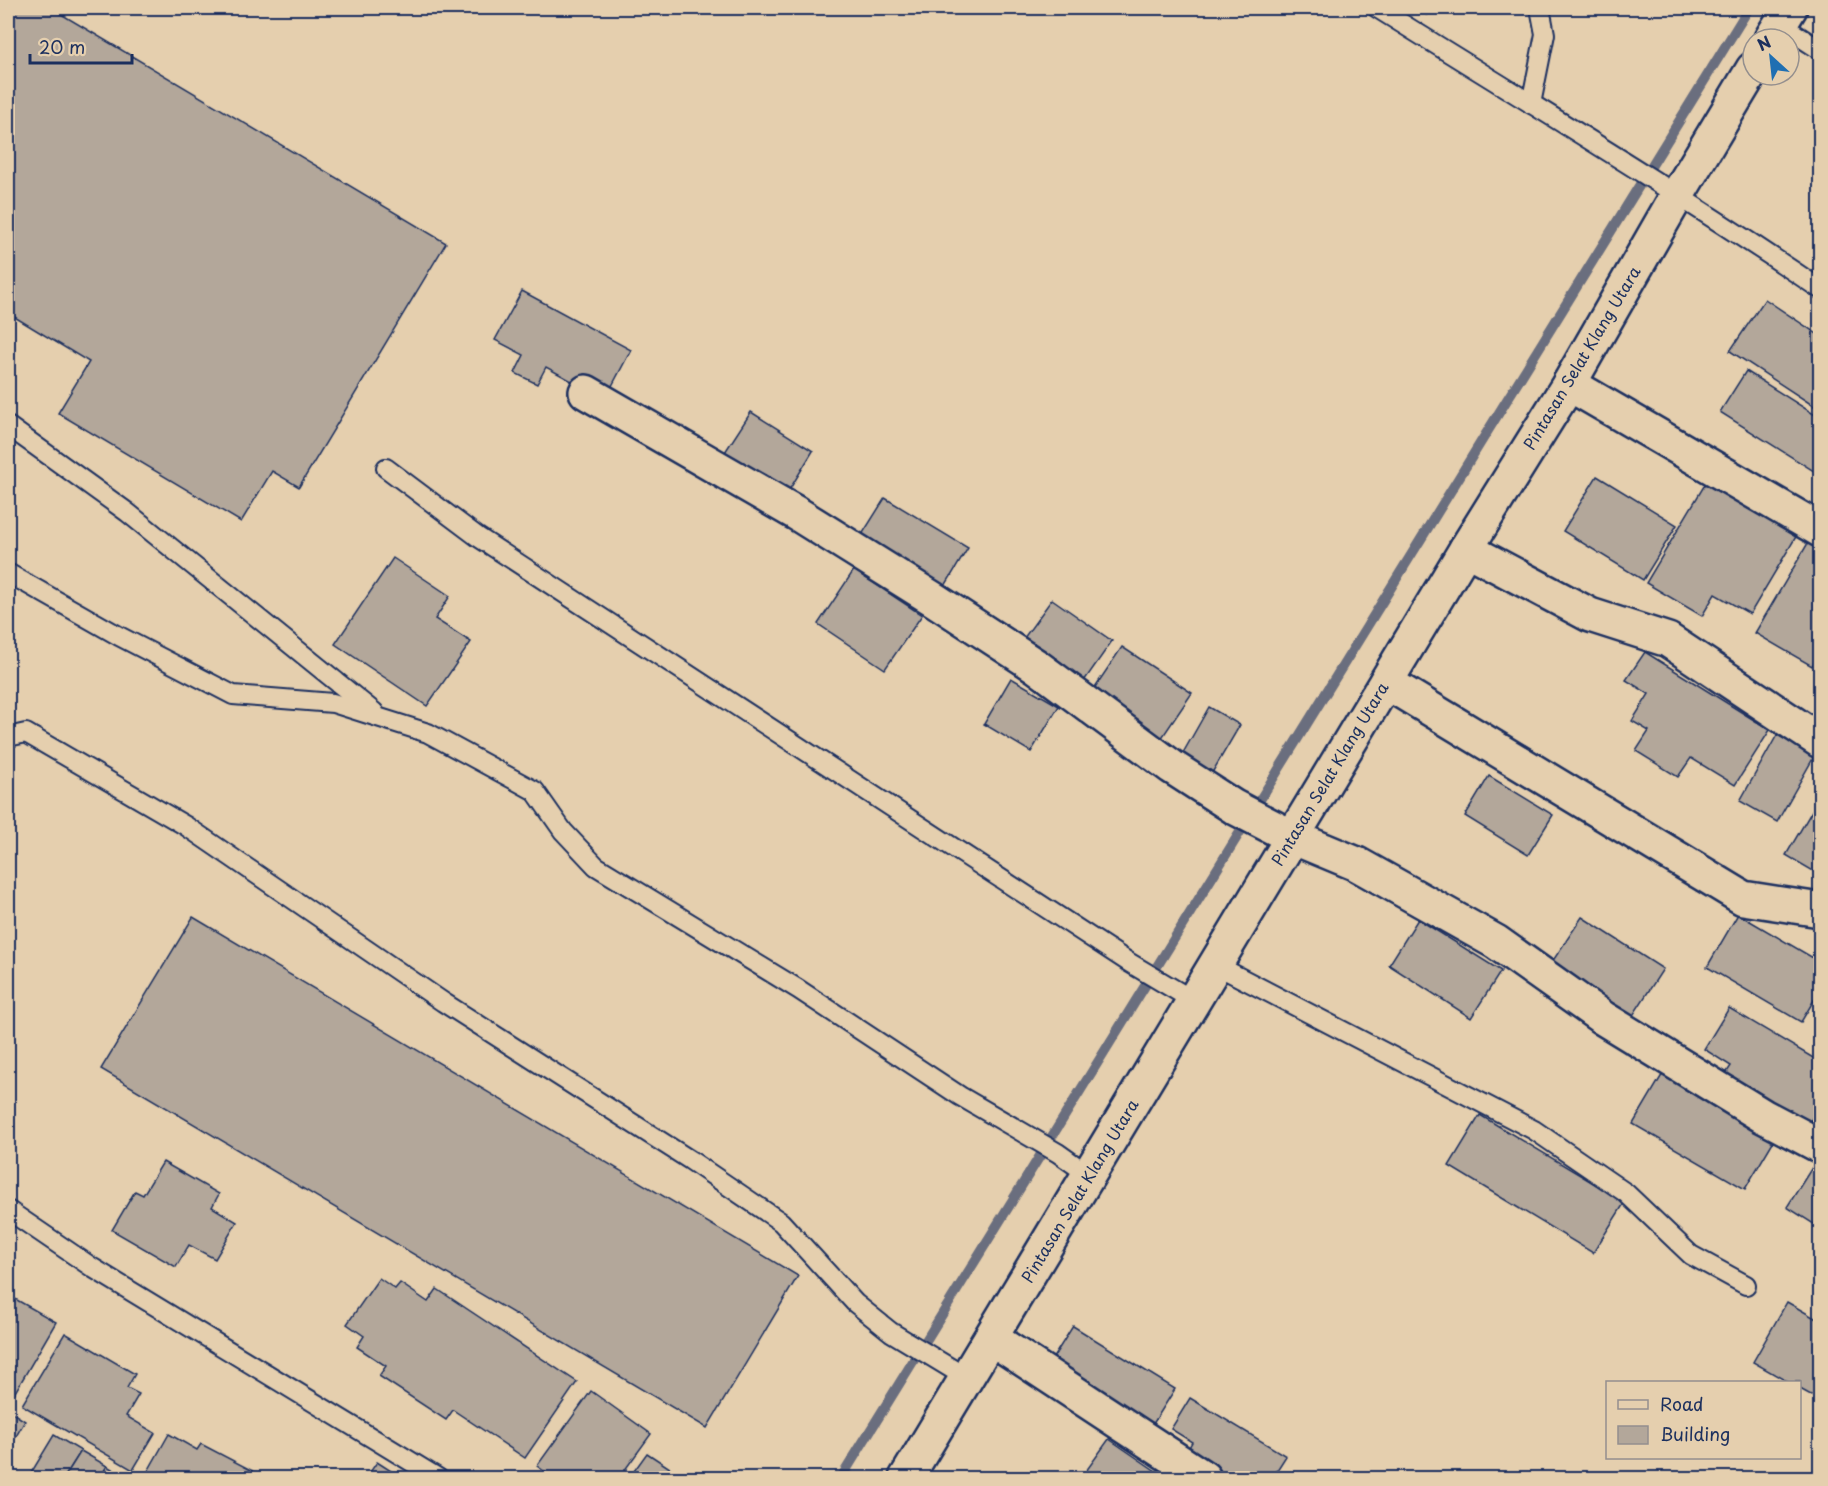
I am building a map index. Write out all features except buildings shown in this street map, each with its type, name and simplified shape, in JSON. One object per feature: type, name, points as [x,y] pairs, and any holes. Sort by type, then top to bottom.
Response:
[{"type":"main road","name":"Pintasan Selat Klang Utara","points":[[906,1479],[1466,549],[1569,384],[1669,189],[1741,86]]},
{"type":"main road","points":[[1569,384],[1821,530]]},
{"type":"main road","points":[[586,392],[796,513],[935,600],[1036,666],[1172,767],[1246,813],[1292,837],[1357,864],[1497,942],[1603,1018],[1763,1116],[1821,1146]]},
{"type":"main road","points":[[1466,549],[1590,615],[1668,639],[1821,741]]},
{"type":"main road","points":[[1386,682],[1743,898],[1821,910]]},
{"type":"main road","points":[[991,1338],[1204,1479]]},
{"type":"lane","points":[[1377,8],[1669,189],[1821,289]]},
{"type":"lane","points":[[1531,104],[1545,34],[1540,8]]},
{"type":"lane","points":[[1780,24],[1821,50]]},
{"type":"lane","points":[[8,426],[127,512],[383,719]]},
{"type":"lane","points":[[386,468],[478,537],[1130,963],[1194,1001]]},
{"type":"lane","points":[[8,573],[119,636],[233,695],[333,703],[428,733],[535,791],[563,831],[596,866],[798,989],[960,1096],[1058,1153],[1089,1175]]},
{"type":"lane","points":[[8,737],[26,733],[186,826],[443,1002],[690,1160],[781,1222],[855,1303],[891,1332],[967,1378]]},
{"type":"lane","points":[[1216,965],[1534,1130],[1626,1193],[1691,1255],[1746,1285]]},
{"type":"lane","points":[[8,1210],[93,1268],[438,1479]]},
{"type":"waterway","points":[[841,1478],[1749,8]]}]
